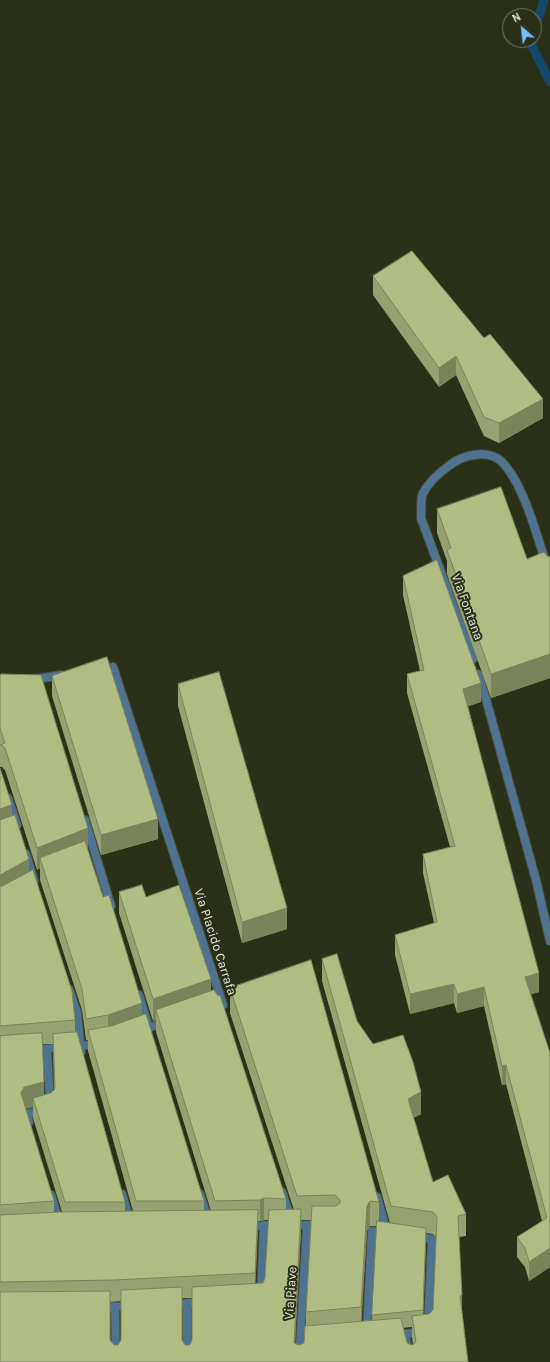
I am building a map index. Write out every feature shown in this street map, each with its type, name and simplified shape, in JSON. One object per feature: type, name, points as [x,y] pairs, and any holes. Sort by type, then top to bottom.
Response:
[{"type":"street","name":"Via Fontana","points":[[550,576],[525,504],[514,479],[500,460],[480,453],[457,459],[439,474],[422,494],[422,518],[486,699],[536,880],[550,941]]},
{"type":"street","name":"Via Placido Carrafa","points":[[92,671],[113,667],[223,1006]]},
{"type":"street","points":[[21,682],[42,682],[70,674]]},
{"type":"street","points":[[5,787],[16,832]]},
{"type":"street","points":[[83,815],[92,854],[114,914]]},
{"type":"street","points":[[23,844],[35,883]]},
{"type":"street","points":[[67,982],[77,1012],[80,1047],[83,1058]]},
{"type":"street","points":[[137,990],[150,1032]]},
{"type":"street","points":[[129,1035],[150,1032],[171,1021]]},
{"type":"street","points":[[24,1051],[80,1047],[108,1042]]},
{"type":"street","points":[[31,1129],[26,1114],[50,1108],[47,1049]]},
{"type":"street","points":[[279,1181],[293,1225]]},
{"type":"street","points":[[197,1183],[211,1228]]},
{"type":"street","points":[[374,1188],[391,1233],[372,1231],[370,1337],[428,1331],[432,1239],[410,1236]]},
{"type":"street","points":[[120,1189],[132,1228]]},
{"type":"street","points":[[49,1190],[61,1228]]},
{"type":"street","name":"Via Piave","points":[[299,1362],[307,1225]]},
{"type":"street","points":[[241,1226],[328,1225]]},
{"type":"street","points":[[253,1300],[260,1300],[264,1226]]},
{"type":"street","points":[[165,1304],[209,1302]]},
{"type":"street","points":[[187,1303],[187,1362]]},
{"type":"street","points":[[92,1308],[136,1306]]},
{"type":"street","points":[[114,1307],[116,1362]]},
{"type":"street","points":[[405,1334],[411,1362]]},
{"type":"street","points":[[300,1343],[322,1341]]},
{"type":"building","points":[[412,251],[484,338],[490,334],[543,399],[499,423],[484,417],[456,356],[439,368],[373,276]]},
{"type":"building","points":[[501,487],[527,559],[544,552],[550,557],[550,654],[491,674],[447,550],[451,548],[437,509]]},
{"type":"building","points":[[437,560],[481,683],[463,689],[539,973],[525,977],[550,1053],[550,1248],[529,1262],[525,1248],[517,1237],[547,1218],[506,1065],[502,1066],[484,987],[457,994],[454,984],[410,994],[395,935],[437,922],[423,854],[455,846],[407,674],[424,670],[403,576]]},
{"type":"building","points":[[107,657],[158,819],[101,835],[52,676]]},
{"type":"building","points":[[219,672],[287,908],[242,922],[178,684]]},
{"type":"building","points":[[1,674],[41,675],[88,828],[37,848],[5,748],[0,745],[5,743],[0,728]]},
{"type":"building","points":[[0,768],[12,805],[0,809]]},
{"type":"building","points":[[15,815],[29,859],[0,875],[0,820]]},
{"type":"building","points":[[85,841],[103,897],[109,895],[142,1003],[108,1015],[86,1019],[82,989],[40,858]]},
{"type":"building","points":[[33,870],[72,991],[75,1020],[0,1026],[0,886]]},
{"type":"building","points":[[142,885],[146,897],[179,885],[211,979],[153,999],[119,892]]},
{"type":"building","points":[[337,954],[357,1021],[373,1044],[403,1035],[413,1062],[421,1092],[408,1099],[433,1182],[448,1175],[466,1214],[458,1216],[462,1295],[460,1296],[468,1362],[0,1362],[0,1292],[110,1291],[110,1340],[114,1345],[118,1345],[121,1340],[121,1290],[182,1287],[182,1340],[185,1345],[190,1345],[192,1340],[192,1287],[263,1283],[265,1278],[269,1210],[301,1209],[294,1343],[299,1345],[304,1343],[305,1326],[401,1318],[407,1343],[412,1345],[416,1342],[412,1316],[429,1314],[433,1310],[437,1217],[433,1212],[391,1206],[322,959]]},
{"type":"building","points":[[311,960],[379,1202],[370,1201],[367,1206],[361,1307],[306,1312],[312,1206],[336,1206],[340,1203],[340,1200],[335,1195],[297,1196],[230,988]]},
{"type":"building","points":[[214,990],[218,996],[220,995],[286,1199],[264,1198],[260,1200],[215,1201],[156,1010]]},
{"type":"building","points":[[146,1014],[204,1201],[136,1201],[88,1030],[111,1026]]},
{"type":"building","points":[[77,1032],[125,1202],[65,1202],[33,1098],[51,1093],[55,1089],[53,1034]]},
{"type":"building","points":[[42,1033],[44,1082],[24,1087],[21,1093],[54,1201],[0,1205],[0,1036]]},
{"type":"building","points":[[258,1210],[255,1273],[115,1280],[0,1282],[0,1215],[61,1212]]},
{"type":"building","points":[[377,1221],[426,1228],[423,1310],[372,1315]]},
{"type":"waterway","points":[[541,8],[544,0]]},
{"type":"waterway","points":[[533,48],[550,82]]}]
